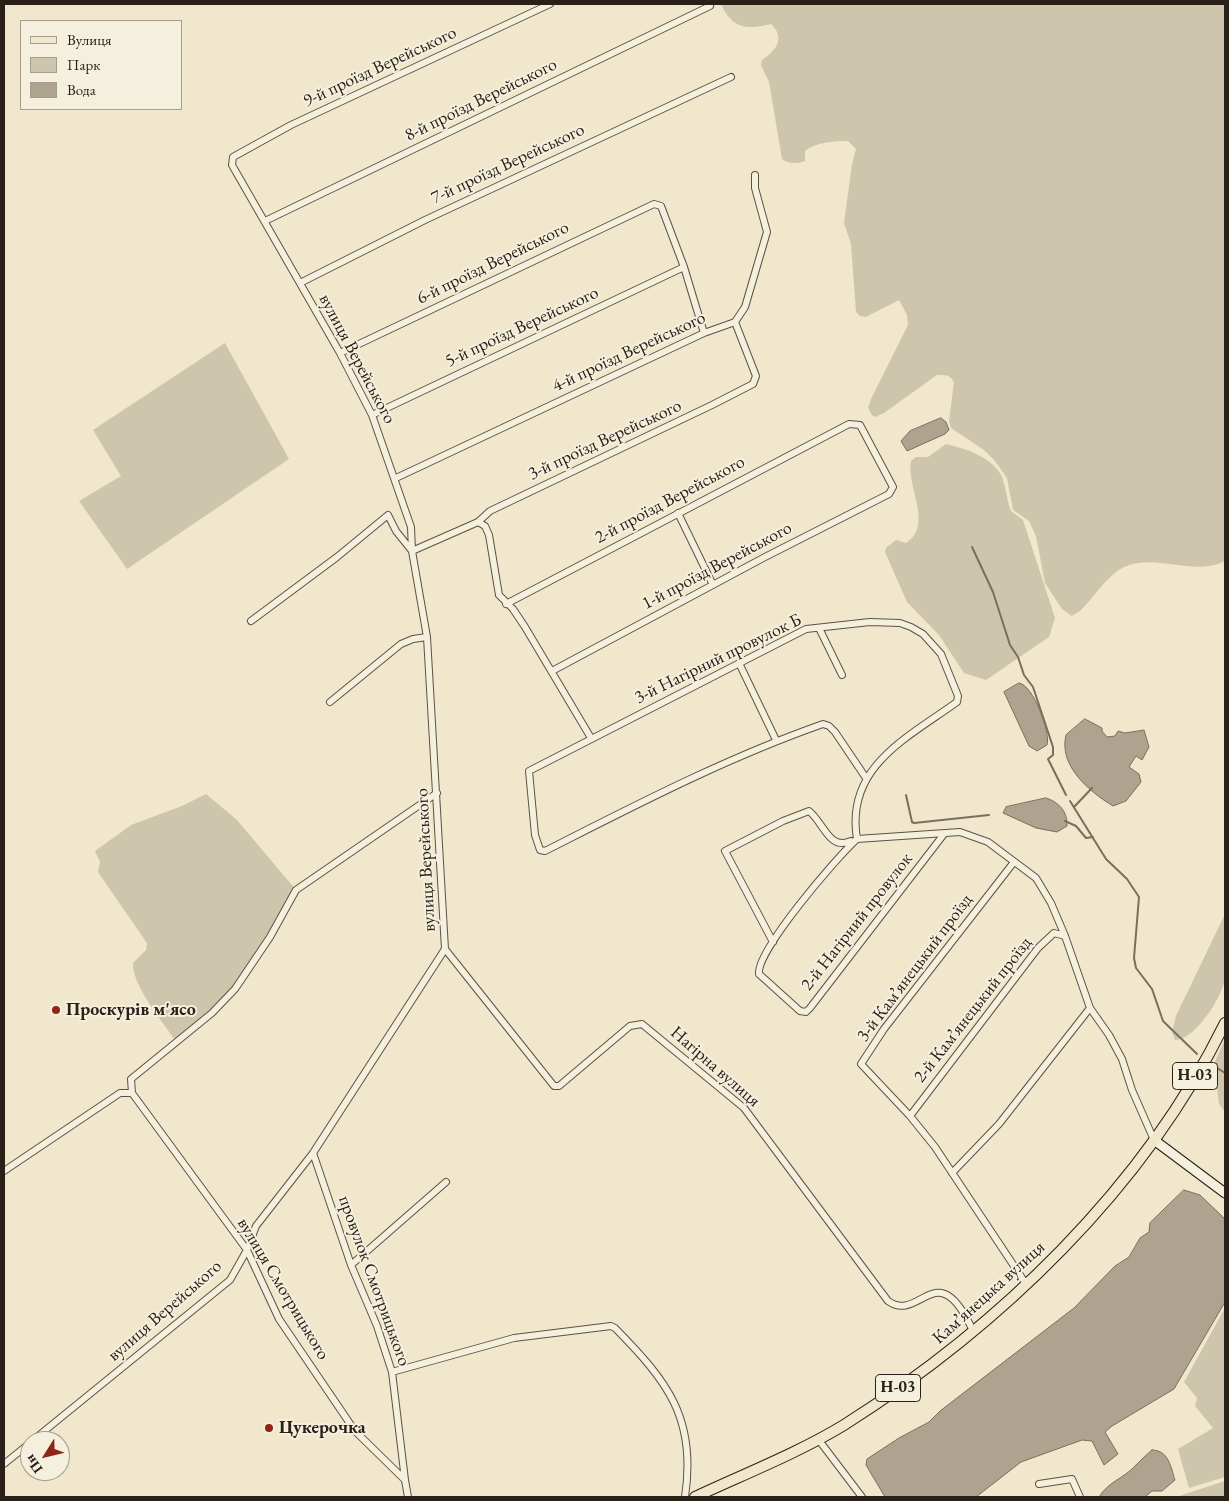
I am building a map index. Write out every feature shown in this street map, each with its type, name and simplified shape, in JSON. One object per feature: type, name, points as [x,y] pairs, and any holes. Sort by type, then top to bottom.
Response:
[{"type":"main road","name":"Камʼянецька вулиця","points":[[694,1497],[844,1425],[931,1364],[973,1331],[1026,1284],[1074,1238],[1154,1140],[1212,1049],[1225,1023]]},
{"type":"street","name":"9-й проїзд Верейського","points":[[232,165],[233,157],[291,125],[550,4]]},
{"type":"street","name":"8-й проїзд Верейського","points":[[265,221],[710,6]]},
{"type":"street","name":"7-й проїзд Верейського","points":[[300,284],[434,216],[731,77]]},
{"type":"street","name":"вулиця Верейського","points":[[45,1431],[230,1280],[247,1250],[256,1226],[313,1153],[445,949],[427,637],[412,551],[411,527],[396,478],[372,415],[340,353],[232,165]]},
{"type":"street","points":[[736,322],[745,307],[767,232],[755,188],[754,175]]},
{"type":"street","name":"6-й проїзд Верейського","points":[[340,353],[654,204],[661,206],[684,267]]},
{"type":"street","points":[[684,267],[704,332]]},
{"type":"street","name":"5-й проїзд Верейського","points":[[372,415],[684,267]]},
{"type":"street","name":"4-й проїзд Верейського","points":[[396,478],[704,332],[736,322]]},
{"type":"street","name":"3-й проїзд Верейського","points":[[412,551],[478,522],[490,511],[712,406],[753,384],[756,376],[736,322]]},
{"type":"street","name":"1-й проїзд Верейського","points":[[552,671],[889,494],[893,487],[860,425],[849,424]]},
{"type":"street","name":"2-й проїзд Верейського","points":[[506,604],[849,424]]},
{"type":"street","points":[[678,513],[713,585]]},
{"type":"street","points":[[251,621],[336,557],[388,514],[396,531],[412,551]]},
{"type":"street","points":[[478,522],[485,526],[489,535],[499,595],[513,609],[591,738]]},
{"type":"street","name":"3-й Нагірний провулок Б","points":[[877,622],[900,623],[923,634],[941,654],[958,696],[957,702],[888,752],[866,778],[830,726],[823,724],[776,740],[724,762],[545,851],[540,850],[535,835],[529,771],[739,663],[806,629],[877,622]]},
{"type":"street","points":[[819,628],[842,675]]},
{"type":"street","points":[[330,702],[401,644],[413,639],[427,637]]},
{"type":"street","points":[[739,663],[776,740]]},
{"type":"street","points":[[857,839],[854,825],[855,810],[866,778]]},
{"type":"street","points":[[4,1171],[120,1094],[132,1092],[131,1080],[212,1013],[235,989],[275,929],[296,890],[437,792]]},
{"type":"street","points":[[773,942],[725,851],[805,812],[812,813],[834,842],[842,845],[857,839],[960,832],[988,842],[1036,878],[1051,903],[1065,936],[1090,1008],[1120,1053],[1132,1090],[1154,1140],[1225,1193]]},
{"type":"street","name":"2-й Нагірний провулок","points":[[857,839],[839,856],[773,942],[758,967],[759,974],[800,1011],[806,1012],[944,834]]},
{"type":"street","points":[[839,856],[842,845]]},
{"type":"street","name":"3-й Камʼянецький проїзд","points":[[1014,862],[884,1029],[861,1064],[910,1116],[952,1173],[1026,1284]]},
{"type":"street","name":"2-й Камʼянецький проїзд","points":[[910,1116],[1038,948],[1054,933],[1065,936]]},
{"type":"street","name":"Нагірна вулиця","points":[[445,949],[554,1086],[559,1086],[630,1026],[642,1024],[744,1108],[888,1301],[895,1306],[909,1305],[932,1292],[950,1296],[960,1306],[973,1331]]},
{"type":"street","points":[[952,1173],[999,1124],[1090,1008]]},
{"type":"street","name":"вулиця Смотрицького","points":[[132,1092],[247,1250],[279,1319],[355,1431],[405,1480]]},
{"type":"street","name":"провулок Смотрицького","points":[[313,1153],[351,1265],[377,1326],[392,1372],[405,1480]]},
{"type":"street","points":[[351,1265],[446,1182]]},
{"type":"street","points":[[392,1372],[514,1338],[611,1326],[615,1328],[663,1381],[678,1408],[686,1446],[689,1475],[685,1497]]},
{"type":"street","points":[[818,1439],[862,1497]]},
{"type":"street","name":"вулиця Верейського","points":[[4,1464],[20,1451]]},
{"type":"street","points":[[1039,1484],[1072,1479],[1080,1497]]},
{"type":"street","points":[[405,1480],[408,1497]]},
{"type":"green space","points":[[721,4],[1225,4],[1225,560],[1223,562],[1199,567],[1148,562],[1124,567],[1112,575],[1085,606],[1072,616],[1062,609],[1045,583],[1036,536],[1029,521],[1013,510],[1007,478],[995,461],[984,450],[951,428],[949,421],[954,382],[949,376],[937,375],[884,413],[875,417],[872,415],[868,408],[871,399],[908,325],[907,315],[899,300],[866,317],[860,316],[856,312],[851,244],[844,223],[852,164],[856,149],[848,141],[831,142],[809,148],[805,151],[805,161],[790,163],[782,159],[769,82],[761,65],[762,60],[775,48],[778,34],[771,24],[748,27],[735,23],[730,19]]},
{"type":"green space","points":[[225,343],[289,459],[127,569],[79,501],[121,476],[93,430]]},
{"type":"green space","points":[[946,444],[962,448],[986,459],[998,470],[1002,477],[1011,511],[1023,520],[1055,618],[1049,637],[986,680],[964,673],[939,635],[907,602],[885,552],[886,548],[896,540],[906,543],[914,536],[918,527],[919,516],[910,471],[911,461],[916,457],[928,457]]},
{"type":"green space","points":[[206,794],[237,820],[296,890],[235,989],[177,1043],[150,1004],[138,982],[133,963],[146,950],[147,943],[98,872],[100,862],[95,851],[131,825],[182,806]]},
{"type":"green space","points":[[1225,914],[1227,965],[1223,988],[1213,1007],[1199,1026],[1183,1038],[1175,1040],[1172,1032],[1176,1016]]},
{"type":"green space","points":[[1225,1039],[1225,1112],[1219,1104],[1214,1064]]},
{"type":"green space","points":[[1225,1308],[1225,1477],[1189,1488],[1178,1449],[1213,1428],[1195,1406],[1197,1398],[1184,1382]]},
{"type":"green space","points":[[1225,1481],[1225,1497],[1176,1497]]},
{"type":"water","points":[[941,418],[946,422],[949,430],[945,434],[907,451],[901,441],[910,431]]},
{"type":"water","points":[[1019,683],[1030,691],[1044,720],[1048,739],[1047,745],[1037,751],[1029,746],[1004,692]]},
{"type":"water","points":[[1085,719],[1102,728],[1107,737],[1115,736],[1118,731],[1125,733],[1144,730],[1149,747],[1142,760],[1136,756],[1129,767],[1139,774],[1141,782],[1126,801],[1113,806],[1086,786],[1071,767],[1065,746],[1066,735]]},
{"type":"water","points":[[1046,798],[1059,805],[1066,816],[1067,826],[1057,832],[1036,828],[1003,813],[1006,807]]},
{"type":"water","points":[[1184,1190],[1200,1195],[1225,1219],[1225,1302],[1174,1389],[1105,1432],[1118,1454],[1104,1465],[1092,1441],[1082,1440],[1021,1462],[976,1497],[885,1497],[866,1465],[867,1459],[899,1438],[929,1422],[940,1411],[1074,1308],[1115,1266],[1129,1257],[1140,1238],[1149,1232],[1150,1223]]},
{"type":"water","points":[[1152,1450],[1166,1456],[1175,1480],[1162,1491],[1152,1491],[1145,1497],[1099,1497],[1107,1488],[1131,1470]]},
{"type":"waterway","points":[[972,547],[993,592],[1010,645],[1018,657],[1024,675],[1033,687],[1053,747],[1053,755],[1048,759],[1066,795]]},
{"type":"waterway","points":[[1074,807],[1092,788]]},
{"type":"waterway","points":[[906,795],[912,822],[914,823],[989,815]]},
{"type":"waterway","points":[[1070,801],[1106,859],[1127,879],[1139,897],[1134,958],[1136,968],[1152,989],[1163,1021],[1197,1054]]},
{"type":"waterway","points":[[1065,821],[1076,826],[1086,838],[1093,837]]},
{"type":"waterway","points":[[1214,1066],[1225,1073]]},
{"type":"place","name":"Проскурів м'ясо","points":[[56,1010]]},
{"type":"place","name":"Цукерочка","points":[[269,1428]]}]
